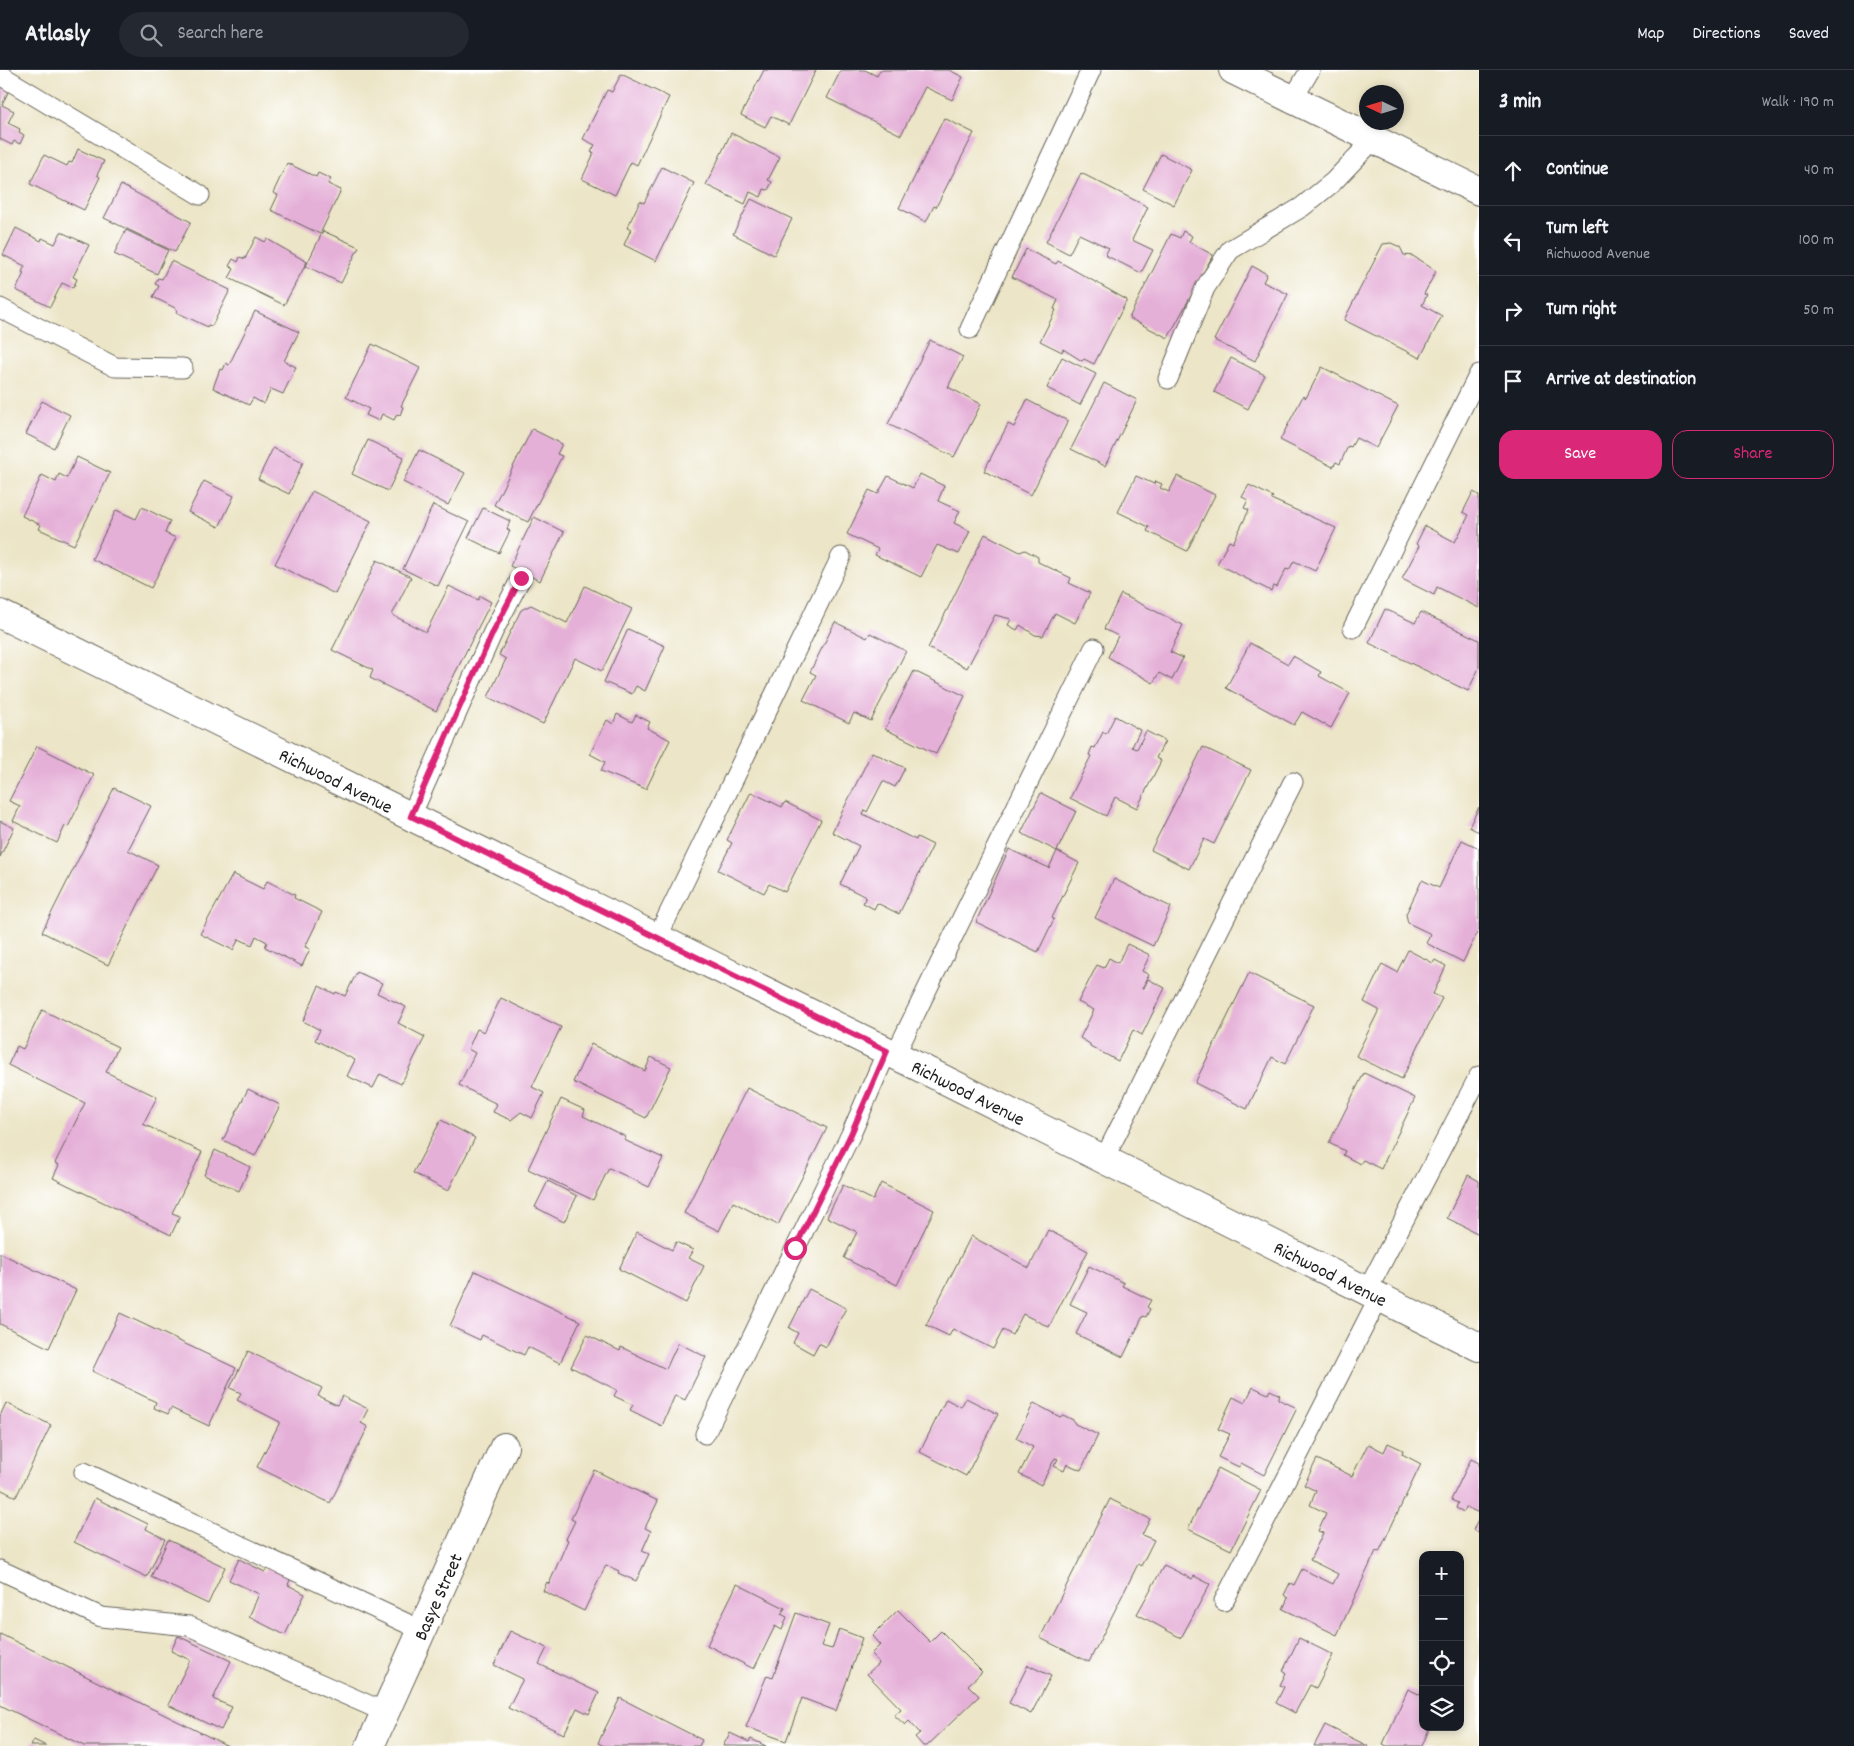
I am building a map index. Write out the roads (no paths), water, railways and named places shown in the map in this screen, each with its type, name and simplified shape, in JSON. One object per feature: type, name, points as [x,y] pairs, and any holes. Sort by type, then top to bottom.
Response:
[{"type":"street","points":[[1233,70],[1479,191]]},
{"type":"street","name":"Richwood Avenue","points":[[0,614],[891,1053],[1479,1347]]},
{"type":"street","name":"Basye Street","points":[[379,1743],[387,1713],[504,1446]]},
{"type":"lane","points":[[970,329],[1091,70]]},
{"type":"lane","points":[[1292,99],[1310,70]]},
{"type":"lane","points":[[0,75],[200,195]]},
{"type":"lane","points":[[1168,379],[1205,288],[1230,250],[1302,207],[1333,182],[1374,139]]},
{"type":"lane","points":[[0,308],[115,367],[183,368]]},
{"type":"lane","points":[[1353,628],[1479,374]]},
{"type":"lane","points":[[657,938],[841,557]]},
{"type":"lane","points":[[411,816],[493,632],[521,578]]},
{"type":"lane","points":[[705,1434],[891,1053],[1094,648]]},
{"type":"lane","points":[[1104,1159],[1293,782]]},
{"type":"lane","points":[[1224,1601],[1479,1076]]},
{"type":"lane","points":[[84,1472],[423,1631]]},
{"type":"lane","points":[[0,1570],[101,1617],[189,1626],[387,1713]]}]
